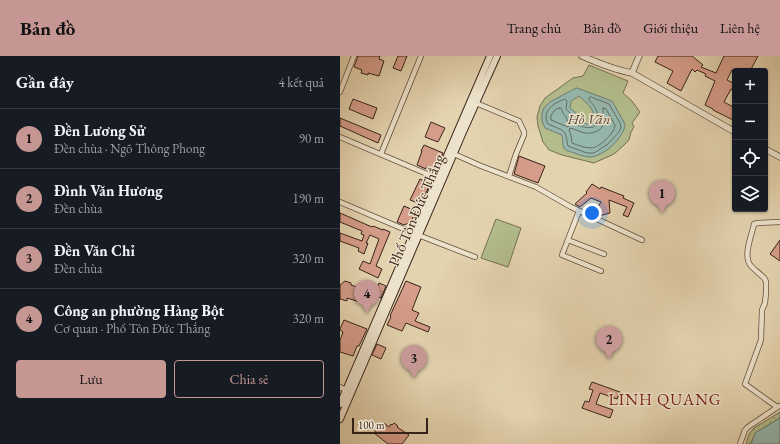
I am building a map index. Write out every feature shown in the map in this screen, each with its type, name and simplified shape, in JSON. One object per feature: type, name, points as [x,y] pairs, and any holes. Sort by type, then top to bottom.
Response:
[{"type":"main road","name":"Phố Tôn Đức Thắng","points":[[340,404],[465,121],[490,56]]},
{"type":"main road","name":"Phố Tôn Đức Thắng","points":[[440,179],[454,154],[465,121],[476,103],[497,56]]},
{"type":"main road","name":"Phố Tôn Đức Thắng","points":[[340,419],[346,390]]},
{"type":"street","points":[[340,92],[354,56]]},
{"type":"street","points":[[381,154],[421,56]]},
{"type":"street","points":[[582,56],[624,72],[632,73],[732,130]]},
{"type":"street","points":[[632,73],[639,56]]},
{"type":"street","points":[[476,103],[519,121],[524,132],[509,176]]},
{"type":"street","points":[[340,137],[440,179]]},
{"type":"street","points":[[768,151],[778,156]]},
{"type":"street","points":[[454,154],[536,187],[571,208],[642,240]]},
{"type":"street","points":[[340,202],[475,257]]},
{"type":"street","points":[[579,211],[562,256],[601,271]]},
{"type":"street","points":[[740,444],[745,430],[748,427],[779,406],[745,384],[761,340],[762,310],[765,303],[766,282],[765,279],[748,262],[748,248],[754,224],[780,222]]},
{"type":"street","points":[[568,240],[604,254]]},
{"type":"green space","name":"Hồ Văn","points":[[589,65],[628,81],[623,93],[632,101],[640,112],[632,123],[634,127],[629,140],[614,154],[594,163],[549,150],[543,142],[537,117],[540,106],[545,98],[573,78],[583,76]]},
{"type":"green space","points":[[496,219],[521,228],[508,267],[481,258]]},
{"type":"green space","points":[[780,412],[780,418],[755,433],[751,444],[746,444],[749,434],[754,428]]},
{"type":"water","name":"Hồ Văn","points":[[577,88],[612,101],[625,124],[624,129],[617,140],[601,154],[590,157],[582,156],[563,147],[562,135],[545,128],[542,121],[542,113],[544,108],[550,102]],"holes":[[[579,96],[592,111],[594,123],[587,124],[576,120],[575,112],[570,108],[571,101]]]},
{"type":"water","points":[[780,418],[780,444],[751,444],[755,433]]},
{"type":"building","points":[[358,56],[380,56],[379,59],[384,61],[379,76],[361,73],[362,70],[354,67]]},
{"type":"building","points":[[398,56],[407,56],[401,71],[393,68]]},
{"type":"building","points":[[658,56],[692,56],[703,65],[701,67],[716,73],[724,56],[758,56],[752,68],[732,68],[727,80],[732,82],[732,90],[724,102],[732,106],[732,120],[705,105],[715,81],[705,76],[706,74],[697,70],[695,72],[692,69],[681,91],[667,83],[673,71],[655,62]]},
{"type":"building","points":[[353,99],[377,108],[373,119],[349,109]]},
{"type":"building","points":[[340,118],[381,135],[378,143],[340,126]]},
{"type":"building","points":[[431,122],[445,128],[438,142],[425,137]]},
{"type":"building","points":[[424,145],[443,153],[436,171],[417,165]]},
{"type":"building","points":[[519,156],[545,166],[538,183],[514,174]]},
{"type":"building","points":[[420,179],[430,184],[421,204],[410,200]]},
{"type":"building","points":[[592,184],[600,189],[601,187],[624,196],[623,198],[634,203],[628,217],[623,215],[627,207],[609,200],[610,213],[599,216],[595,214],[595,212],[601,202],[591,198],[580,207],[575,204],[587,193],[586,192]]},
{"type":"building","points":[[404,206],[418,212],[415,218],[413,217],[411,222],[404,225],[397,222]]},
{"type":"building","points":[[340,213],[372,227],[373,226],[390,232],[376,266],[382,269],[378,278],[359,269],[363,261],[370,264],[379,239],[370,235],[366,243],[368,243],[364,254],[358,251],[359,248],[340,241],[340,233],[362,241],[364,235],[361,234],[362,231],[340,222]]},
{"type":"building","points":[[780,240],[780,261],[770,254]]},
{"type":"building","points":[[345,281],[351,283],[351,285],[366,290],[363,303],[347,298],[347,301],[340,299],[340,285]]},
{"type":"building","points":[[406,281],[421,287],[412,310],[419,313],[415,321],[430,327],[428,332],[406,323],[402,331],[387,325]]},
{"type":"building","points":[[379,283],[386,286],[381,298],[374,295]]},
{"type":"building","points":[[344,320],[367,329],[353,356],[340,352],[340,340],[343,332],[340,329]]},
{"type":"building","points":[[377,344],[386,348],[381,359],[372,355]]},
{"type":"building","points":[[592,382],[620,392],[617,399],[600,393],[596,404],[613,410],[610,418],[582,408],[585,401],[589,402],[593,390],[589,389]]},
{"type":"building","points":[[384,423],[389,427],[394,423],[398,426],[397,427],[409,435],[402,444],[388,444],[374,433]]},
{"type":"place","name":"Đền Lương Sử","points":[[662,213]]},
{"type":"place","name":"Công an phường Hàng Bột","points":[[367,313]]},
{"type":"place","name":"Đình Văn Hương","points":[[609,359]]},
{"type":"place","name":"Đền Văn Chỉ","points":[[414,378]]},
{"type":"district","name":"LINH QUANG","points":[[665,399]]}]
